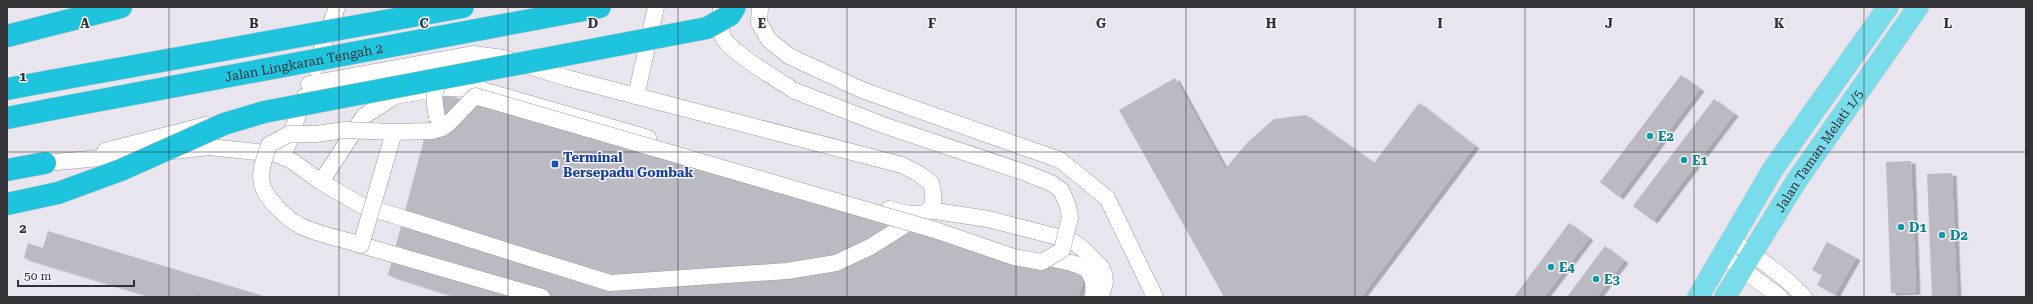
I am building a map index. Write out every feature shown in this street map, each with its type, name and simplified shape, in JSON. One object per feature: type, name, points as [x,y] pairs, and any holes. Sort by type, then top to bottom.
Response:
[{"type":"highway","points":[[7,36],[121,7]]},
{"type":"highway","name":"Jalan Lingkaran Tengah 2","points":[[7,89],[463,7]]},
{"type":"highway","name":"Jalan Lingkaran Tengah 2","points":[[7,118],[600,7]]},
{"type":"highway","points":[[7,204],[58,193],[121,170],[224,124],[264,112],[707,28],[730,15],[735,7]]},
{"type":"highway","points":[[7,170],[45,164]]},
{"type":"main road","name":"Jalan Taman Melati 1/5","points":[[1698,297],[1773,169],[1888,7]]},
{"type":"main road","name":"Jalan Taman Melati 1/5","points":[[1724,297],[1797,180],[1918,7]]},
{"type":"street","points":[[292,161],[286,145],[337,7]]},
{"type":"street","points":[[636,96],[656,7]]},
{"type":"street","points":[[45,164],[98,153],[192,128],[309,106],[440,84],[455,86],[475,96],[935,230],[1014,257],[1042,262],[1062,250],[1070,217],[1068,206],[1060,190],[1051,183],[1026,173],[883,125],[795,91],[739,54],[727,43],[722,35],[721,7]]},
{"type":"street","points":[[760,7],[759,23],[769,40],[789,56],[862,90],[1060,160],[1107,198],[1155,297]]},
{"type":"street","points":[[45,164],[209,147],[276,154],[292,161],[321,182],[361,205],[610,283],[787,271],[836,263],[870,247],[926,212],[933,201],[931,183],[919,174],[902,165],[636,96],[503,58],[473,54],[309,84]]},
{"type":"street","points":[[437,117],[433,97],[438,83],[444,78]]},
{"type":"street","points":[[321,182],[364,116],[378,106],[395,96],[440,88],[470,87],[908,214],[926,212],[988,220],[1070,240],[1082,248],[1101,267],[1105,282],[1101,297]]},
{"type":"street","points":[[475,96],[442,128],[432,131],[394,132],[345,130],[316,134],[289,134],[269,145],[262,165],[262,185],[267,196],[277,208],[298,225],[542,297]]},
{"type":"street","points":[[361,244],[394,132]]},
{"type":"street","points":[[1728,248],[1746,260],[1794,286],[1804,297]]},
{"type":"street","points":[[1050,258],[1087,269],[1093,277],[1093,297]]},
{"type":"street","points":[[1746,260],[1780,297]]},
{"type":"building","name":"E2","points":[[1681,75],[1700,89],[1619,197],[1600,182]]},
{"type":"building","points":[[1175,78],[1225,169],[1248,142],[1274,119],[1306,115],[1374,163],[1419,103],[1475,146],[1361,297],[1224,297],[1119,110]]},
{"type":"building","name":"Terminal Bersepadu Gombak","points":[[442,91],[459,99],[1086,272],[1078,297],[458,297],[388,275],[431,113]]},
{"type":"building","name":"E1","points":[[1714,99],[1734,114],[1653,221],[1633,206]]},
{"type":"building","name":"D1","points":[[1911,161],[1916,292],[1891,293],[1886,162]]},
{"type":"building","name":"D2","points":[[1952,173],[1957,297],[1932,297],[1927,174]]},
{"type":"building","name":"E4","points":[[1569,223],[1589,238],[1544,297],[1514,297]]},
{"type":"building","points":[[48,231],[267,297],[207,297],[196,294],[195,297],[153,297],[24,258],[28,243],[43,248]]},
{"type":"building","points":[[1827,242],[1856,258],[1835,295],[1817,285],[1822,275],[1812,270]]},
{"type":"building","name":"E3","points":[[1605,246],[1624,261],[1597,297],[1567,297]]},
{"type":"place","name":"E2","points":[[1650,136]]},
{"type":"place","name":"E1","points":[[1684,160]]},
{"type":"place","name":"Terminal Bersepadu Gombak","points":[[555,164]]},
{"type":"place","name":"D1","points":[[1901,227]]},
{"type":"place","name":"D2","points":[[1942,235]]},
{"type":"place","name":"E4","points":[[1551,267]]},
{"type":"place","name":"E3","points":[[1596,279]]}]
